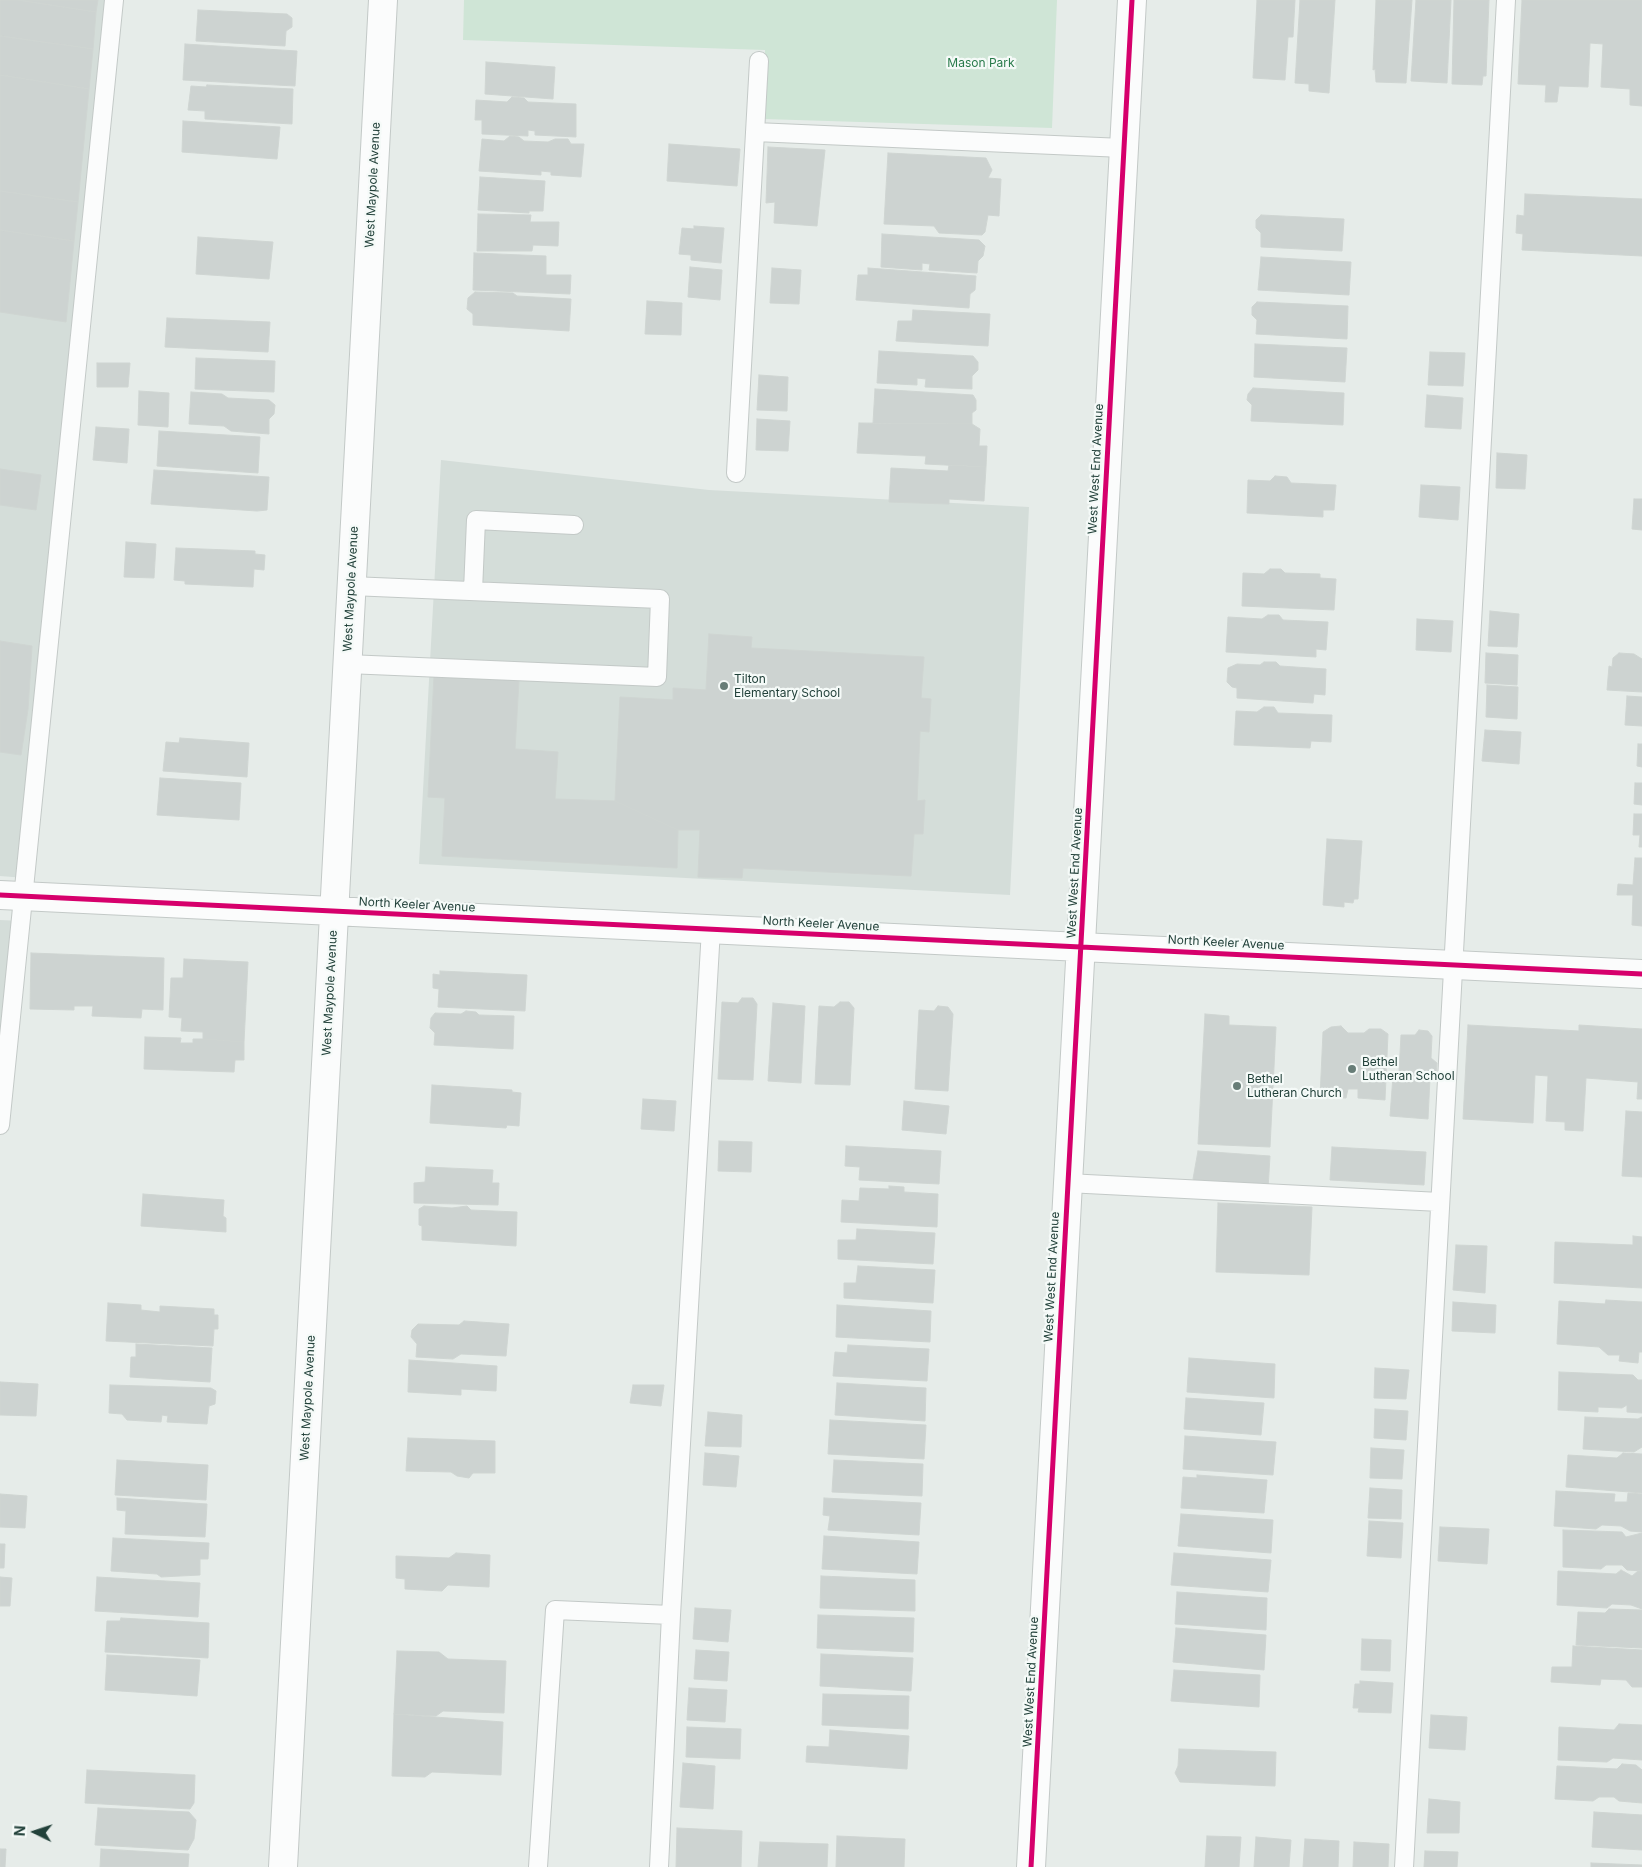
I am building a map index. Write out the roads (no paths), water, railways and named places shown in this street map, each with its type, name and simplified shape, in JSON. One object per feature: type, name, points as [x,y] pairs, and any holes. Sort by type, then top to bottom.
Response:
[{"type":"street","name":"West Maypole Avenue","points":[[283,1867],[383,0]]},
{"type":"street","name":"West West End Avenue","points":[[1031,1867],[1132,0]]},
{"type":"street","name":"North Keeler Avenue","points":[[12,896],[1642,974]]},
{"type":"lane","points":[[0,1125],[12,896],[114,0]]},
{"type":"lane","points":[[1404,1867],[1506,0]]},
{"type":"lane","points":[[736,473],[758,61]]},
{"type":"lane","points":[[755,132],[1124,148]]},
{"type":"lane","points":[[473,591],[476,520],[574,525]]},
{"type":"lane","points":[[347,664],[657,677],[660,599],[352,586]]},
{"type":"lane","points":[[659,1867],[671,1615],[712,929]]},
{"type":"lane","points":[[1068,1183],[1440,1202]]},
{"type":"lane","points":[[538,1867],[555,1610],[671,1615]]},
{"type":"place","name":"Tilton Elementary School","points":[[724,686]]},
{"type":"place","name":"Bethel Lutheran School","points":[[1352,1069]]},
{"type":"place","name":"Bethel Lutheran Church","points":[[1237,1086]]},
{"type":"park label","name":"Mason Park","points":[[981,63]]}]
